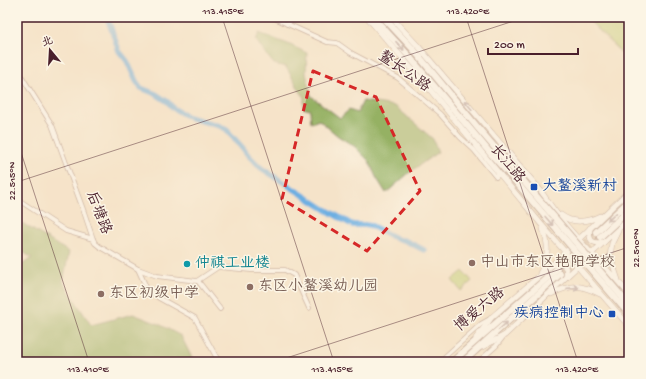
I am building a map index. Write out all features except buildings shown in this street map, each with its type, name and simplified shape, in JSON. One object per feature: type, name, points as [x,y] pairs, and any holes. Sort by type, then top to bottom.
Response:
[{"type":"highway","name":"长江路","points":[[373,17],[410,56],[475,135],[517,179],[629,305]]},
{"type":"highway","name":"长江路","points":[[383,17],[418,55],[493,146],[517,179],[629,314]]},
{"type":"highway","points":[[600,237],[629,201]]},
{"type":"highway","points":[[600,237],[629,210]]},
{"type":"highway","name":"博爱六路","points":[[452,362],[554,266]]},
{"type":"highway","name":"博爱六路","points":[[463,362],[563,276]]},
{"type":"main road","name":"长江路","points":[[367,17],[577,267],[629,326]]},
{"type":"main road","name":"长江路","points":[[391,17],[418,46],[541,191],[578,239],[629,294]]},
{"type":"main road","name":"长江路","points":[[418,55],[444,77]]},
{"type":"main road","points":[[410,56],[419,78]]},
{"type":"main road","points":[[451,116],[475,135]]},
{"type":"main road","points":[[479,119],[493,146]]},
{"type":"main road","name":"博爱六路","points":[[492,317],[536,278],[554,266],[578,239],[629,191]]},
{"type":"main road","points":[[528,209],[534,212],[538,211],[544,205],[544,196]]},
{"type":"main road","points":[[553,208],[565,218],[572,220],[584,221],[607,213]]},
{"type":"main road","points":[[619,283],[610,256],[612,243],[621,227],[629,219]]},
{"type":"main road","points":[[536,278],[544,267],[548,247],[541,224]]},
{"type":"main road","name":"博爱六路","points":[[505,335],[545,297],[563,276],[577,267],[592,254],[600,237],[621,227]]},
{"type":"main road","points":[[590,228],[590,238],[593,242],[598,243],[600,237]]},
{"type":"main road","points":[[554,266],[561,263],[565,266],[567,271],[563,276]]},
{"type":"main road","points":[[594,286],[590,271],[592,267],[598,265],[610,274]]},
{"type":"main road","points":[[545,297],[560,289],[574,286],[585,288],[602,295]]},
{"type":"main road","points":[[471,345],[492,317]]},
{"type":"main road","points":[[477,349],[505,335]]},
{"type":"street","name":"鳌长公路","points":[[272,17],[327,42],[337,43],[398,78],[440,114],[460,137],[474,150],[496,177],[499,174]]},
{"type":"street","points":[[287,24],[294,17]]},
{"type":"street","name":"后塘路","points":[[17,69],[52,125],[93,239],[100,248],[138,269],[157,276],[198,280]]},
{"type":"street","points":[[17,199],[66,231],[93,239]]},
{"type":"street","points":[[220,309],[198,280],[218,267],[251,270],[285,270],[294,275],[310,308]]},
{"type":"street","points":[[138,269],[147,289],[159,298],[195,318],[219,362]]},
{"type":"street","name":"博爱六路","points":[[439,362],[481,324],[492,317]]},
{"type":"street","name":"博爱六路","points":[[478,362],[496,346],[505,335]]},
{"type":"highlighted area","points":[[313,71],[376,97],[420,191],[367,251],[282,199]]},
{"type":"green space","points":[[592,17],[629,17],[629,61],[589,20]]},
{"type":"green space","points":[[259,33],[307,53],[306,73],[311,96],[340,118],[349,110],[357,113],[363,101],[395,106],[433,139],[438,152],[410,172],[386,193],[376,177],[369,161],[354,146],[338,136],[319,120],[311,123],[310,110],[303,108],[304,98],[286,67],[274,64],[262,49],[256,40]]},
{"type":"green space","points":[[17,220],[69,252],[63,282],[91,325],[133,314],[159,324],[181,336],[194,362],[17,362],[17,268],[32,258],[17,248]]},
{"type":"green space","points":[[463,271],[472,281],[461,291],[452,280]]},
{"type":"waterway","points":[[107,17],[119,51],[127,61],[136,81],[141,88],[156,94],[168,102],[173,108],[188,117],[226,129],[261,168],[349,223],[353,225],[370,225],[399,240],[404,240],[424,250]]},
{"type":"tunnel","points":[[557,269],[596,232]]},
{"type":"tunnel","points":[[560,274],[600,237]]},
{"type":"place","name":"大鳌溪新村","points":[[534,187]]},
{"type":"place","name":"中山市东区艳阳学校","points":[[472,263]]},
{"type":"place","name":"仲祺工业楼","points":[[187,264]]},
{"type":"place","name":"东区小鳌溪幼儿园","points":[[250,287]]},
{"type":"place","name":"东区初级中学","points":[[101,294]]},
{"type":"place","name":"疾病控制中心","points":[[612,314]]}]
